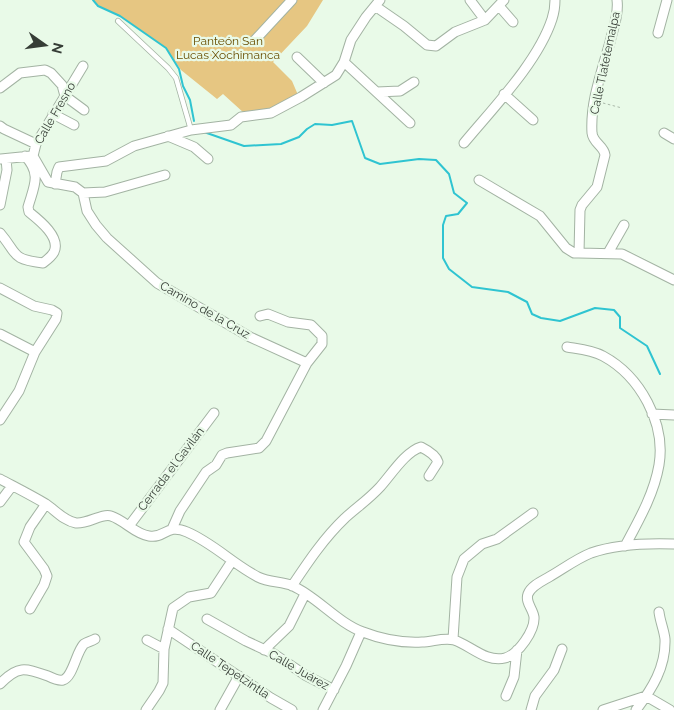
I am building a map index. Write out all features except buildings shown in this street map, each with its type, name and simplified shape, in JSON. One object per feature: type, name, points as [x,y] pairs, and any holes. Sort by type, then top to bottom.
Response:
[{"type":"street","points":[[254,41],[292,0]]},
{"type":"street","points":[[470,0],[485,20]]},
{"type":"street","points":[[464,143],[525,68],[541,43],[552,19],[555,0]]},
{"type":"street","name":"Calle Tlatetemalpa","points":[[579,253],[580,210],[597,188],[605,156],[604,152],[594,141],[592,134],[595,101],[617,13],[617,0]]},
{"type":"street","points":[[658,33],[668,0]]},
{"type":"street","points":[[165,175],[105,192],[83,193],[75,187],[55,184],[56,172],[59,167],[106,161],[134,146],[191,130],[231,125],[242,116],[271,113],[301,98],[336,75],[344,62],[351,40],[377,3],[427,45],[436,46],[455,32],[485,20],[502,3],[512,22]]},
{"type":"street","points":[[296,57],[324,82]]},
{"type":"street","points":[[344,62],[410,123]]},
{"type":"street","name":"Calle Fresno","points":[[55,184],[48,182],[29,156],[84,66]]},
{"type":"street","points":[[0,88],[20,72],[45,70],[51,73],[62,85],[65,96],[84,110]]},
{"type":"street","points":[[377,92],[400,91],[414,82]]},
{"type":"street","points":[[504,94],[534,120]]},
{"type":"street","points":[[53,114],[74,125]]},
{"type":"street","points":[[0,126],[36,144]]},
{"type":"street","points":[[664,133],[674,139]]},
{"type":"street","points":[[168,136],[194,147],[208,159]]},
{"type":"street","points":[[0,205],[7,170],[3,159],[29,156],[36,173],[36,179],[28,207],[29,212],[50,232],[55,240],[56,248],[54,254],[43,263],[30,262],[17,256],[0,233]]},
{"type":"street","points":[[479,180],[540,216],[566,248],[579,253],[622,254],[674,280]]},
{"type":"street","name":"Camino de la Cruz","points":[[83,193],[87,211],[96,225],[157,283],[193,302],[250,337],[307,363]]},
{"type":"street","points":[[608,253],[624,225]]},
{"type":"street","points":[[0,288],[34,306],[57,313],[56,319],[35,352],[19,391],[0,420]]},
{"type":"street","points":[[172,529],[180,511],[206,472],[216,465],[222,455],[226,452],[259,448],[266,441],[307,363],[323,340],[322,336],[311,325],[288,322],[268,314],[260,316]]},
{"type":"street","points":[[0,334],[35,352]]},
{"type":"street","points":[[566,347],[592,352],[602,356],[618,367],[638,386],[652,414],[660,441],[659,466],[647,502],[625,546]]},
{"type":"street","name":"Cerrada el Gavilán","points":[[129,526],[214,413]]},
{"type":"street","points":[[652,414],[674,414]]},
{"type":"street","points":[[292,586],[323,541],[378,489],[398,464],[416,448],[421,447],[425,449],[437,459],[437,465],[429,476]]},
{"type":"street","points":[[0,479],[75,522],[87,523],[106,515],[151,537],[172,529],[185,531],[198,537],[232,562],[260,578],[292,586],[361,632],[383,638],[419,643],[453,639],[482,655],[493,658],[505,658],[517,650],[528,635],[534,618],[526,600],[528,592],[562,568],[591,553],[651,543],[674,544]]},
{"type":"street","points":[[0,502],[12,486]]},
{"type":"street","points":[[30,609],[44,586],[47,576],[44,569],[26,546],[25,538],[30,527],[46,504]]},
{"type":"street","points":[[453,639],[457,577],[464,559],[482,544],[497,539],[533,513]]},
{"type":"street","points":[[146,710],[160,691],[163,683],[164,649],[173,608],[189,596],[211,593],[232,562]]},
{"type":"street","name":"Calle Juárez","points":[[264,650],[289,626],[305,594]]},
{"type":"street","points":[[636,710],[655,682],[662,665],[664,639],[658,612]]},
{"type":"street","name":"Calle Juárez","points":[[207,619],[274,654],[305,675],[334,690]]},
{"type":"street","name":"Calle Tepetzintla","points":[[168,630],[292,710]]},
{"type":"street","points":[[325,709],[361,632]]},
{"type":"street","points":[[0,684],[13,671],[19,669],[31,670],[57,680],[63,680],[68,677],[84,644],[95,640]]},
{"type":"street","points":[[148,640],[164,649]]},
{"type":"street","points":[[531,710],[535,696],[554,670],[562,649]]},
{"type":"street","points":[[506,696],[514,677],[517,650]]},
{"type":"street","points":[[220,710],[239,676]]},
{"type":"street","points":[[603,710],[646,696],[670,710]]},
{"type":"lane","points":[[118,21],[168,68],[176,78],[191,130]]},
{"type":"path","points":[[595,101],[622,108]]},
{"type":"green space","name":"Panteón San Lucas Xochimanca","points":[[93,0],[323,0],[307,26],[273,62],[292,81],[298,95],[271,110],[244,113],[223,94],[217,99],[181,70],[166,48],[120,16],[98,6]]},
{"type":"waterway","points":[[93,0],[98,6],[120,16],[166,48],[179,69],[183,86],[190,100],[194,121]]},
{"type":"waterway","points":[[204,132],[244,146],[281,144],[299,137],[315,124],[332,125],[352,121],[365,158],[380,164],[419,159],[436,160],[449,174],[454,193],[467,203],[458,214],[446,216],[443,225],[443,258],[449,269],[472,287],[508,292],[527,302],[532,314],[541,318],[560,321],[595,308],[614,310],[620,317],[620,328],[647,346],[660,374]]}]
